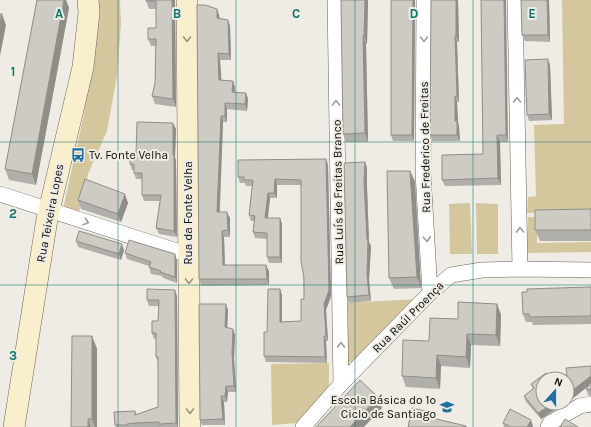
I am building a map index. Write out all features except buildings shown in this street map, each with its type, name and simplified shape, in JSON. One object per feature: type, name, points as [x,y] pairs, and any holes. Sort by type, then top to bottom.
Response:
[{"type":"street","name":"Rua Teixeira Lopes","points":[[14,427],[49,211],[83,67],[88,0]]},
{"type":"street","name":"Rua da Fonte Velha","points":[[187,0],[190,427]]},
{"type":"street","name":"Rua Luís de Freitas Branco","points":[[334,0],[341,384]]},
{"type":"street","name":"Rua Frederico de Freitas","points":[[424,0],[424,173],[430,293]]},
{"type":"street","points":[[515,0],[520,269]]},
{"type":"street","points":[[0,194],[189,255]]},
{"type":"street","name":"Rua Raúl Proença","points":[[303,427],[341,384],[430,293],[451,274],[482,270],[591,270]]},
{"type":"street","points":[[548,427],[550,423],[580,406],[591,404]]},
{"type":"shaded area","points":[[94,0],[120,0],[121,24],[117,76],[107,131],[88,174],[78,216],[63,209],[84,114],[91,59]]},
{"type":"shaded area","points":[[562,0],[591,0],[591,212],[527,213],[528,197],[536,196],[534,125],[564,124]]},
{"type":"shaded area","points":[[470,203],[472,254],[450,254],[449,204]]},
{"type":"shaded area","points":[[476,203],[498,204],[498,254],[477,254]]},
{"type":"shaded area","points":[[528,217],[537,217],[537,243],[591,242],[591,252],[527,253]]},
{"type":"shaded area","points":[[418,299],[363,358],[346,363],[345,303]]},
{"type":"shaded area","points":[[329,363],[329,383],[327,392],[298,423],[272,425],[271,364]]},
{"type":"place","name":"Tv. Fonte Velha","points":[[78,155]]},
{"type":"place","name":"Escola Básica do 1º Ciclo de Santiago","points":[[447,407]]}]
